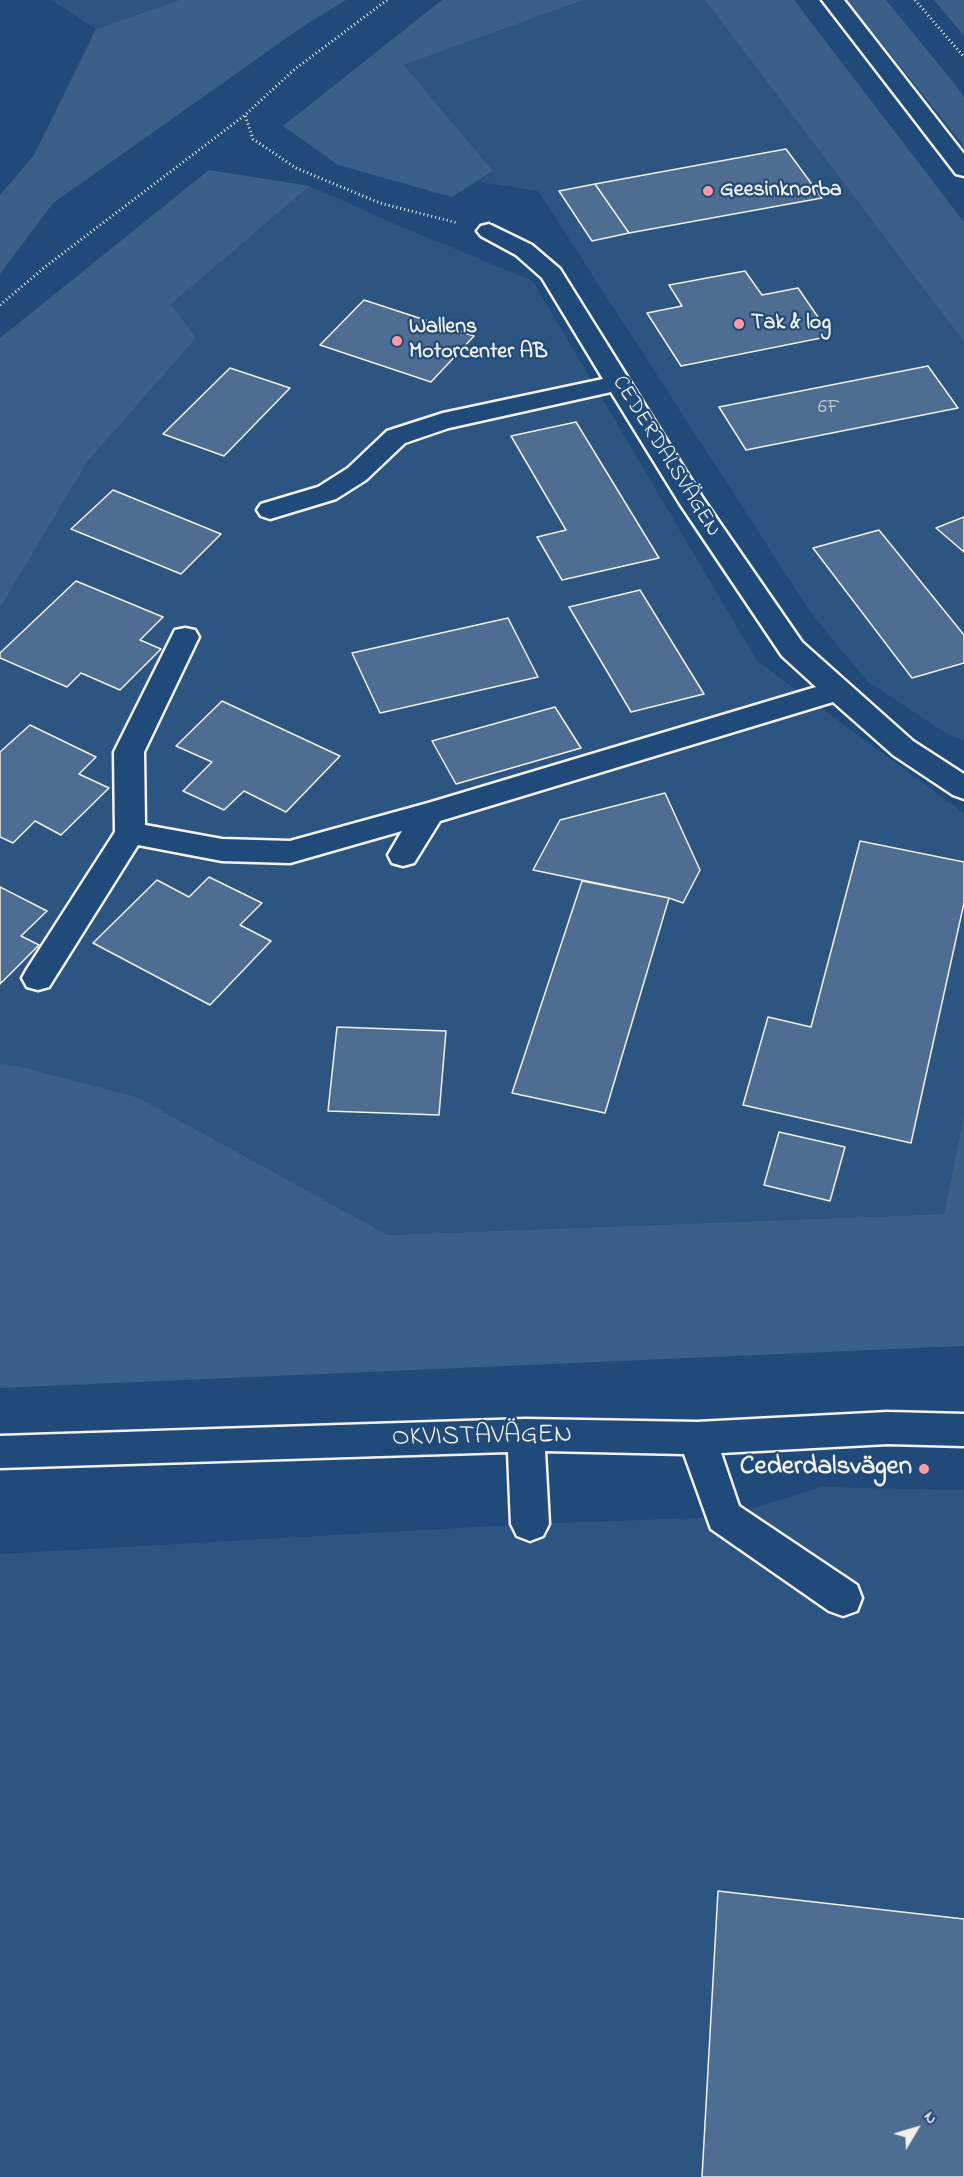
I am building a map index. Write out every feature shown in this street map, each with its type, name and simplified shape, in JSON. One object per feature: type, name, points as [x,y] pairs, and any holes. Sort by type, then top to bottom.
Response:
[{"type":"street","points":[[833,0],[964,169]]},
{"type":"street","name":"CEDERDALSVÄGEN","points":[[489,231],[524,250],[551,274],[693,504],[792,649],[903,748],[964,788]]},
{"type":"street","points":[[270,510],[327,493],[357,474],[396,437],[443,421],[618,383]]},
{"type":"street","points":[[38,978],[130,833],[129,752],[185,637]]},
{"type":"street","points":[[130,833],[222,850],[290,852],[429,813],[838,690]]},
{"type":"street","points":[[403,855],[429,813]]},
{"type":"street","name":"OKVISTAVÄGEN","points":[[0,1452],[526,1435],[697,1438],[888,1428],[964,1430]]},
{"type":"street","points":[[526,1435],[530,1524]]},
{"type":"street","points":[[697,1438],[724,1517],[843,1598]]},
{"type":"path","points":[[0,305],[45,267],[245,114],[295,69],[387,0]]},
{"type":"path","points":[[915,0],[964,57]]},
{"type":"path","points":[[245,114],[253,139],[296,168],[380,202],[489,231]]},
{"type":"shaded area","points":[[51,0],[179,0],[96,29]]},
{"type":"shaded area","points":[[179,0],[346,0],[305,25],[53,203],[0,274],[0,195],[34,155],[96,29]]},
{"type":"shaded area","points":[[442,0],[584,0],[404,65],[493,171],[452,197],[338,165],[283,126]]},
{"type":"shaded area","points":[[584,0],[705,0],[964,342],[964,741],[944,732],[867,681],[811,613],[538,191],[480,182],[493,171],[404,65]]},
{"type":"shaded area","points":[[705,0],[794,0],[964,222],[964,342]]},
{"type":"shaded area","points":[[847,0],[886,0],[954,83],[964,97],[964,146]]},
{"type":"shaded area","points":[[934,0],[964,0],[964,36]]},
{"type":"shaded area","points":[[209,170],[310,186],[171,304],[196,338],[88,461],[0,608],[0,338]]},
{"type":"shaded area","points":[[310,186],[533,281],[757,661],[964,813],[964,1114],[944,1214],[388,1235],[137,1097],[18,1066],[0,1065],[0,608],[88,461],[196,338],[171,304]]},
{"type":"shaded area","points":[[0,1065],[18,1066],[137,1097],[388,1235],[944,1214],[964,1114],[964,1346],[0,1388]]},
{"type":"shaded area","points":[[822,1487],[964,1490],[964,2177],[0,2177],[0,1554],[530,1524],[724,1517]]},
{"type":"building","name":"Geesinknorba","points":[[786,149],[822,198],[629,233],[595,184]]},
{"type":"building","points":[[595,184],[629,233],[592,241],[559,191]]},
{"type":"building","name":"Tak & log","points":[[745,271],[762,295],[798,288],[831,336],[681,366],[647,313],[682,306],[669,285]]},
{"type":"building","name":"Wallens Motorcenter AB","points":[[364,300],[474,336],[431,382],[320,345]]},
{"type":"building","points":[[928,366],[958,408],[746,450],[719,407]]},
{"type":"building","points":[[230,368],[290,388],[224,456],[163,434]]},
{"type":"building","points":[[576,422],[659,558],[562,580],[537,537],[566,530],[511,436]]},
{"type":"building","points":[[113,490],[221,534],[181,574],[71,529]]},
{"type":"building","points":[[964,517],[964,552],[936,528]]},
{"type":"building","points":[[879,530],[964,635],[964,663],[912,678],[813,548]]},
{"type":"building","points":[[76,581],[163,617],[140,640],[161,649],[120,690],[81,673],[67,687],[0,658],[0,653]]},
{"type":"building","points":[[640,590],[704,694],[631,712],[569,607]]},
{"type":"building","points":[[508,618],[538,677],[380,713],[352,653]]},
{"type":"building","points":[[222,701],[340,756],[286,812],[244,791],[224,810],[183,791],[212,762],[176,746]]},
{"type":"building","points":[[555,707],[581,748],[456,784],[432,741]]},
{"type":"building","points":[[30,725],[96,757],[79,774],[109,788],[61,835],[35,821],[13,843],[0,837],[0,752]]},
{"type":"building","points":[[665,793],[700,870],[683,903],[669,898],[533,870],[560,820]]},
{"type":"building","points":[[860,841],[964,862],[964,903],[911,1143],[743,1105],[768,1017],[811,1027]]},
{"type":"building","points":[[209,877],[262,903],[240,925],[271,941],[210,1005],[93,943],[157,880],[189,897]]},
{"type":"building","points":[[582,881],[669,898],[605,1113],[512,1093]]},
{"type":"building","points":[[0,887],[47,911],[21,936],[39,945],[0,984]]},
{"type":"building","points":[[337,1027],[446,1031],[439,1115],[328,1111]]},
{"type":"building","points":[[779,1132],[845,1147],[830,1201],[764,1185]]},
{"type":"building","points":[[718,1891],[964,1919],[964,2177],[702,2177]]},
{"type":"place","name":"Geesinknorba","points":[[708,191]]},
{"type":"place","name":"Tak & log","points":[[739,324]]},
{"type":"place","name":"Wallens Motorcenter AB","points":[[397,341]]},
{"type":"place","name":"Cederdalsvägen","points":[[924,1469]]}]
